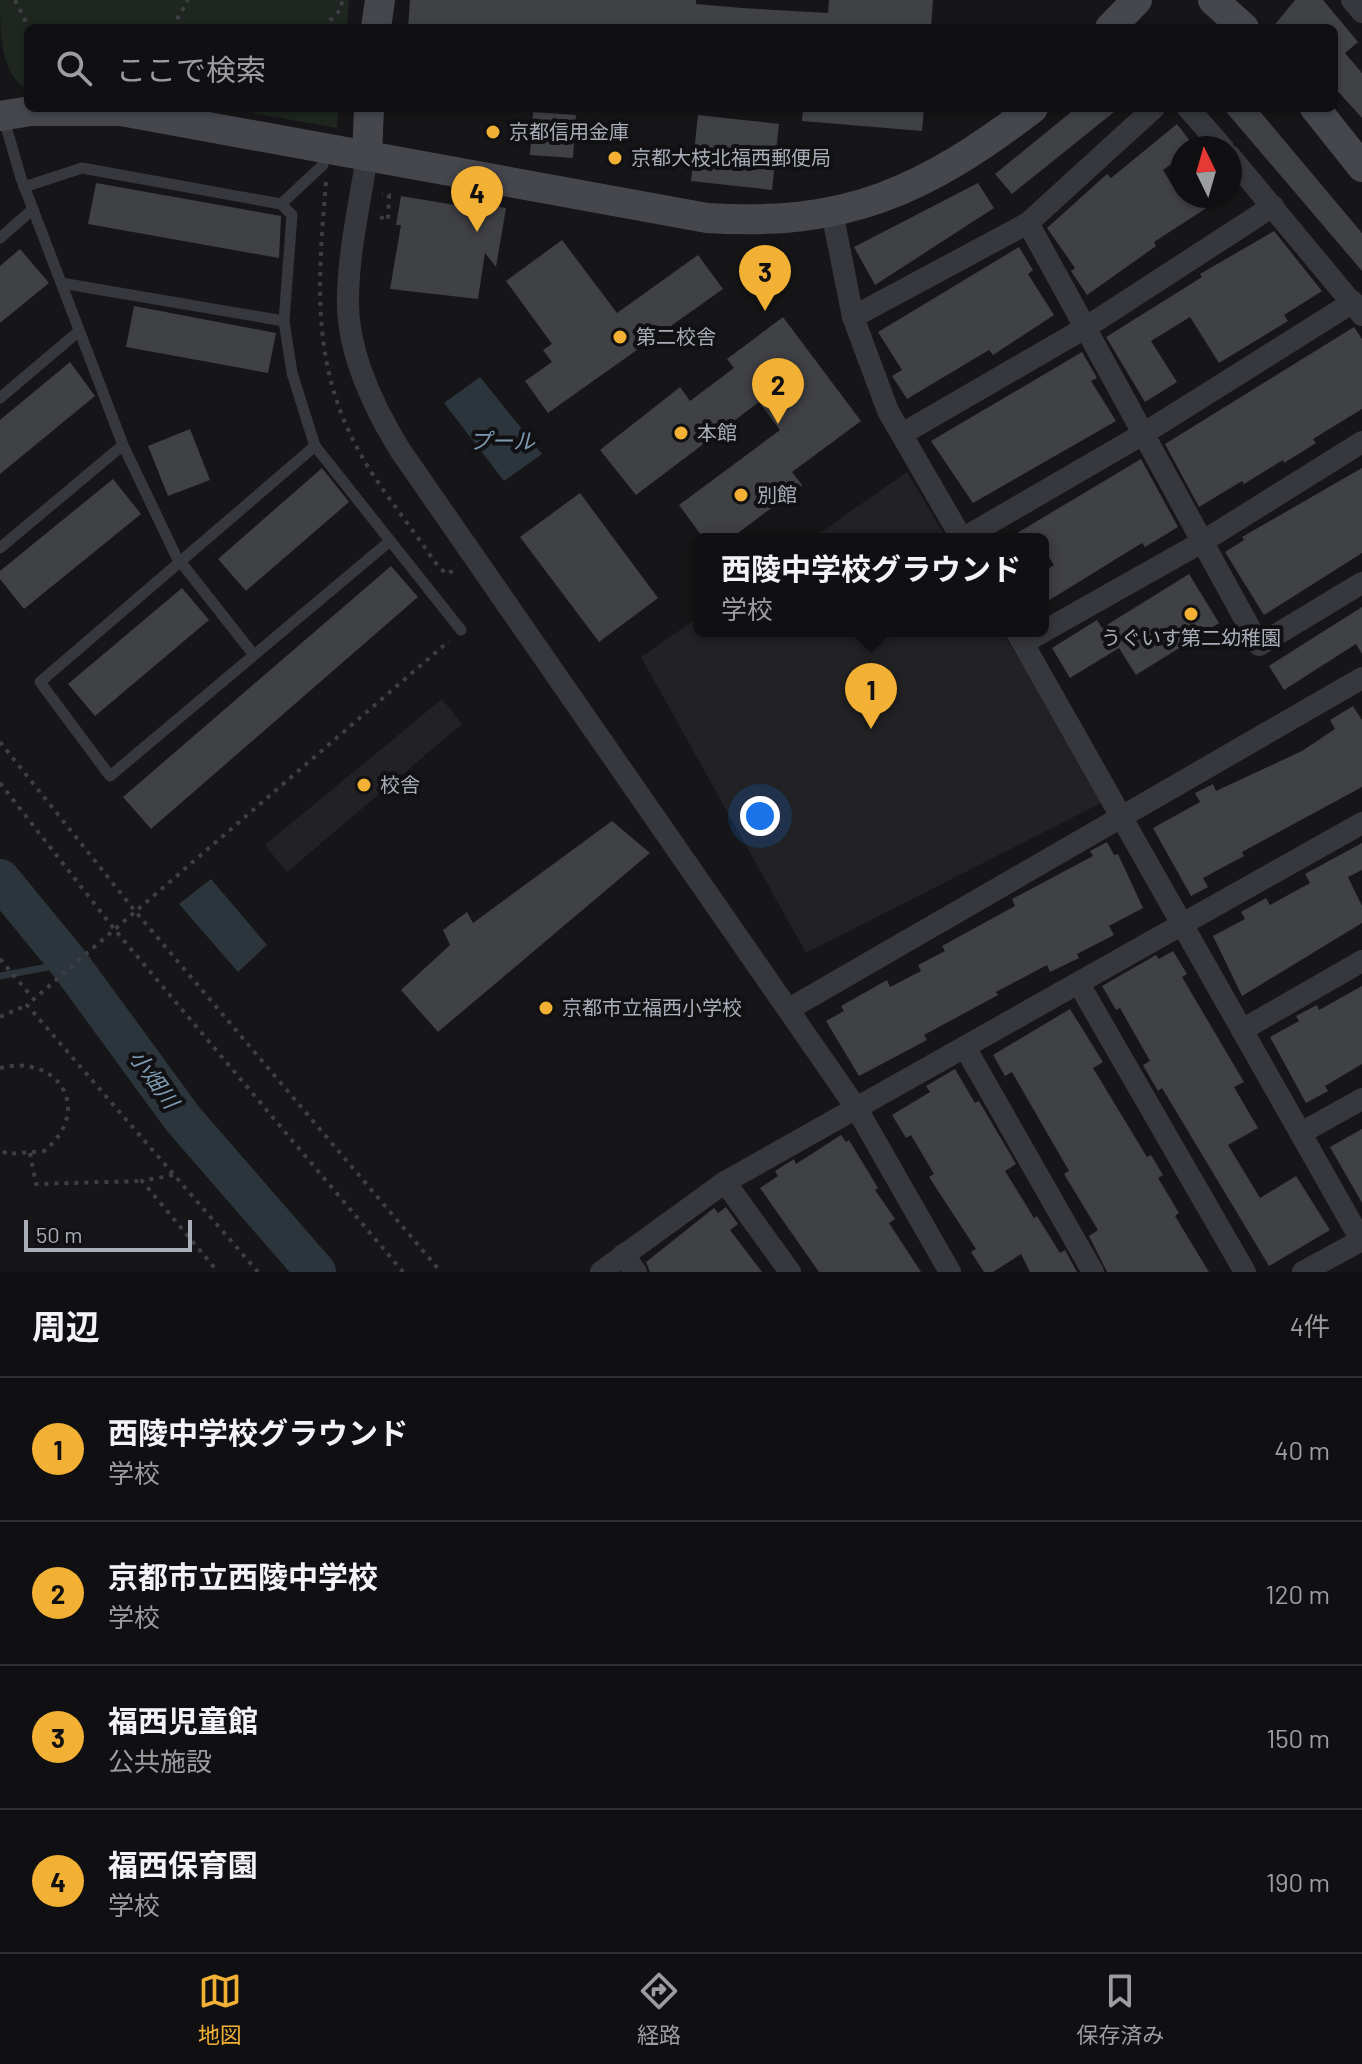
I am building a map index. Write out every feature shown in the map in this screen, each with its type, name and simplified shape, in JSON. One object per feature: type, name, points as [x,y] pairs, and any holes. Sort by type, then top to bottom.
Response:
[{"type":"street","points":[[377,24],[380,0]]},
{"type":"street","points":[[1114,24],[1137,0]]},
{"type":"street","points":[[1213,0],[1240,24]]},
{"type":"street","points":[[1352,0],[1362,12]]},
{"type":"street","points":[[1,111],[24,111]]},
{"type":"street","points":[[126,112],[707,218],[752,221],[832,212],[892,196],[972,155],[1028,112]]},
{"type":"street","points":[[369,112],[367,156],[347,298],[355,349],[377,412],[857,1109],[950,1272]]},
{"type":"street","points":[[853,317],[1028,223],[1150,112]]},
{"type":"street","points":[[1192,112],[1212,136]]},
{"type":"street","points":[[1318,112],[1362,167]]},
{"type":"street","points":[[972,533],[1357,308],[1242,170]]},
{"type":"street","points":[[902,434],[1085,328],[1273,206]]},
{"type":"street","points":[[832,212],[853,317],[888,411],[959,533]]},
{"type":"street","points":[[1028,223],[1259,645],[1362,583]]},
{"type":"street","points":[[1049,621],[1202,542],[1362,442]]},
{"type":"street","points":[[1019,637],[1362,1240],[1303,1272]]},
{"type":"street","points":[[789,1009],[1362,678]]},
{"type":"street","points":[[601,1272],[630,1264],[725,1182],[966,1049],[1362,823]]},
{"type":"street","points":[[1242,1030],[1362,961]]},
{"type":"street","points":[[1079,984],[1245,1272]]},
{"type":"street","points":[[966,1049],[1093,1272]]},
{"type":"street","points":[[1301,1133],[1362,1099]]},
{"type":"street","points":[[725,1182],[790,1272]]},
{"type":"lane","points":[[1,111],[24,187],[123,445],[179,561],[254,655]]},
{"type":"lane","points":[[281,204],[323,165]]},
{"type":"lane","points":[[24,187],[82,168],[281,204],[292,215],[284,321],[292,373],[315,446],[461,630]]},
{"type":"lane","points":[[0,238],[33,209]]},
{"type":"lane","points":[[61,283],[284,321]]},
{"type":"lane","points":[[0,398],[79,331]]},
{"type":"lane","points":[[0,548],[123,445]]},
{"type":"lane","points":[[315,446],[40,682],[110,776],[390,541]]},
{"type":"path","points":[[15,0],[27,24]]},
{"type":"path","points":[[174,24],[188,0]]},
{"type":"path","points":[[327,24],[341,9],[342,0]]},
{"type":"path","points":[[380,211],[380,219],[388,220],[389,195]]},
{"type":"path","points":[[0,1017],[27,1005],[32,997],[327,749],[461,630]]},
{"type":"path","points":[[0,742],[135,911],[441,1272]]},
{"type":"path","points":[[0,783],[115,930],[403,1272]]},
{"type":"path","points":[[0,959],[32,997]]},
{"type":"path","points":[[27,1005],[258,1272]]},
{"type":"path","points":[[0,1068],[34,1064],[56,1078],[66,1094],[68,1115],[63,1131],[44,1151],[7,1154],[0,1149]]},
{"type":"path","points":[[30,1153],[36,1184],[142,1181],[174,1175]]},
{"type":"path","points":[[142,1181],[218,1272]]},
{"type":"shaded area","points":[[0,0],[349,0],[347,24],[24,24],[24,86],[12,74],[1,38]]},
{"type":"shaded area","points":[[247,112],[339,112],[337,128]]},
{"type":"shaded area","points":[[907,472],[943,533],[820,533]]},
{"type":"shaded area","points":[[693,621],[693,637],[1006,637],[1105,801],[806,953],[641,657]]},
{"type":"shaded area","name":"校舎","points":[[442,699],[462,724],[287,872],[265,845]]},
{"type":"water","name":"プール","points":[[480,377],[542,454],[504,481],[444,403]]},
{"type":"water","points":[[211,879],[267,945],[238,972],[179,904]]},
{"type":"building","points":[[410,0],[696,0],[696,4],[828,13],[829,0],[933,0],[931,24],[408,24]]},
{"type":"building","points":[[1295,0],[1323,0],[1358,42],[1345,53],[1362,73],[1362,118],[1338,91],[1338,24],[1275,24]]},
{"type":"building","points":[[533,112],[576,115],[573,158],[530,155]]},
{"type":"building","points":[[803,112],[924,112],[922,131],[802,121]]},
{"type":"building","points":[[1071,112],[1114,112],[1012,194],[995,174]]},
{"type":"building","points":[[1226,112],[1260,112],[1362,233],[1362,271]]},
{"type":"building","points":[[698,115],[779,124],[772,190],[691,181]]},
{"type":"building","points":[[1177,124],[1186,136],[1170,136],[1170,165],[1163,170],[1170,181],[1170,208],[1206,208],[1154,242],[1156,246],[1087,295],[1071,271],[1075,268],[1047,228],[1107,174],[1111,178]]},
{"type":"building","points":[[96,183],[281,216],[279,258],[88,224]]},
{"type":"building","points":[[978,183],[994,208],[875,285],[854,247]]},
{"type":"building","points":[[401,196],[455,205],[456,199],[506,208],[496,267],[485,253],[478,299],[390,289],[401,225],[396,225]]},
{"type":"building","points":[[1274,231],[1322,291],[1284,315],[1288,321],[1219,363],[1190,317],[1151,341],[1177,382],[1145,402],[1106,337],[1202,277],[1200,274]]},
{"type":"building","name":"第二校舎","points":[[562,240],[617,313],[698,255],[723,289],[548,413],[525,381],[552,362],[543,350],[552,344],[506,281]]},
{"type":"building","points":[[1019,247],[1033,270],[1028,274],[1054,315],[993,355],[989,350],[907,399],[892,376],[902,370],[878,332]]},
{"type":"building","points":[[20,249],[49,283],[0,323],[0,266]]},
{"type":"building","points":[[134,306],[276,333],[268,373],[126,347]]},
{"type":"building","points":[[783,317],[861,421],[792,472],[802,485],[738,533],[700,533],[679,505],[780,430],[759,402],[636,495],[600,450],[680,387],[690,401],[734,368],[727,359]]},
{"type":"building","points":[[1354,327],[1362,339],[1362,409],[1313,439],[1316,443],[1284,463],[1283,460],[1244,484],[1242,481],[1199,507],[1165,444]]},
{"type":"building","points":[[1082,352],[1097,378],[1091,381],[1116,421],[973,503],[931,441]]},
{"type":"building","points":[[70,362],[95,396],[0,474],[0,420]]},
{"type":"building","points":[[190,429],[210,480],[168,496],[148,446]]},
{"type":"building","points":[[1141,459],[1178,527],[1145,547],[1142,543],[1049,600],[1049,568],[1054,565],[1049,557],[1049,533],[1017,533]]},
{"type":"building","points":[[322,468],[349,502],[246,591],[218,559]]},
{"type":"building","points":[[1362,468],[1362,553],[1264,615],[1225,552],[1244,540],[1242,537]]},
{"type":"building","points":[[113,479],[141,514],[24,609],[0,579],[0,571]]},
{"type":"building","points":[[580,493],[658,598],[599,642],[520,537]]},
{"type":"building","points":[[391,566],[418,597],[151,829],[123,797]]},
{"type":"building","points":[[1189,574],[1219,623],[1136,675],[1119,648],[1070,678],[1052,648],[1097,620],[1102,628]]},
{"type":"building","points":[[182,588],[209,620],[95,716],[68,684]]},
{"type":"building","points":[[1362,607],[1362,654],[1356,644],[1284,690],[1269,666]]},
{"type":"building","points":[[1353,706],[1362,720],[1362,787],[1242,852],[1244,856],[1203,878],[1208,887],[1191,896],[1153,828],[1200,802],[1195,793],[1213,784],[1216,791],[1302,751],[1335,729],[1330,720]]},
{"type":"building","points":[[612,821],[650,853],[438,1032],[401,990],[450,945],[443,930],[467,912],[473,923]]},
{"type":"building","points":[[1107,842],[1114,855],[1118,854],[1143,908],[1109,926],[1114,935],[1077,954],[1079,958],[1050,972],[1047,965],[996,992],[998,995],[924,1035],[927,1040],[859,1076],[826,1021],[844,1011],[841,1006],[887,980],[890,987],[921,971],[918,965],[945,951],[942,946],[1015,906],[1012,899],[1093,856],[1090,851]]},
{"type":"building","points":[[1362,843],[1362,870],[1348,877],[1362,906],[1362,923],[1242,996],[1213,936],[1245,919],[1241,912],[1266,898],[1270,905],[1310,883],[1305,874]]},
{"type":"building","points":[[1173,951],[1187,974],[1182,977],[1244,1082],[1234,1087],[1258,1128],[1228,1145],[1260,1198],[1296,1176],[1330,1230],[1269,1266],[1162,1088],[1158,1091],[1152,1081],[1143,1065],[1150,1061],[1120,1008],[1116,1010],[1102,986],[1156,955],[1159,959]]},
{"type":"building","points":[[1362,986],[1362,1064],[1325,1086],[1328,1091],[1306,1103],[1270,1037],[1299,1021],[1296,1016],[1317,1005],[1319,1010]]},
{"type":"building","points":[[1070,1009],[1103,1062],[1093,1068],[1147,1157],[1151,1155],[1163,1175],[1158,1178],[1179,1213],[1175,1216],[1209,1272],[1107,1272],[1089,1236],[1098,1230],[1064,1174],[1069,1171],[1012,1072],[1005,1076],[993,1055]]},
{"type":"building","points":[[955,1069],[975,1103],[979,1101],[1016,1164],[1005,1171],[1034,1218],[1037,1216],[1060,1253],[1065,1250],[1077,1272],[1030,1272],[1021,1254],[993,1272],[984,1272],[971,1252],[976,1249],[929,1177],[934,1174],[911,1135],[906,1138],[892,1115],[930,1092],[926,1086]]},
{"type":"building","points":[[1362,1129],[1362,1203],[1330,1147]]},
{"type":"building","points":[[841,1135],[846,1142],[849,1140],[878,1188],[875,1190],[895,1219],[889,1223],[921,1272],[819,1272],[760,1188],[778,1176],[775,1171],[794,1159],[796,1164]]},
{"type":"building","points":[[726,1207],[738,1224],[730,1230],[762,1272],[650,1272],[646,1262],[714,1208],[718,1213]]},
{"type":"waterway","name":"小畑川","points":[[0,879],[69,963],[183,1119],[316,1272]]},
{"type":"waterway","points":[[0,976],[69,963]]},
{"type":"place","name":"京都信用金庫","points":[[493,132]]},
{"type":"place","name":"京都大枝北福西郵便局","points":[[615,158]]},
{"type":"place","name":"福西保育園","points":[[477,232]]},
{"type":"place","name":"福西児童館","points":[[765,311]]},
{"type":"place","name":"第二校舎","points":[[620,337]]},
{"type":"place","name":"京都市立西陵中学校","points":[[778,424]]},
{"type":"place","name":"本館","points":[[681,433]]},
{"type":"place","name":"別館","points":[[741,495]]},
{"type":"place","name":"うぐいす第二幼稚園","points":[[1191,614]]},
{"type":"place","name":"西陵中学校グラウンド","points":[[871,729]]},
{"type":"place","name":"校舎","points":[[364,785]]},
{"type":"place","name":"京都市立福西小学校","points":[[546,1008]]}]
